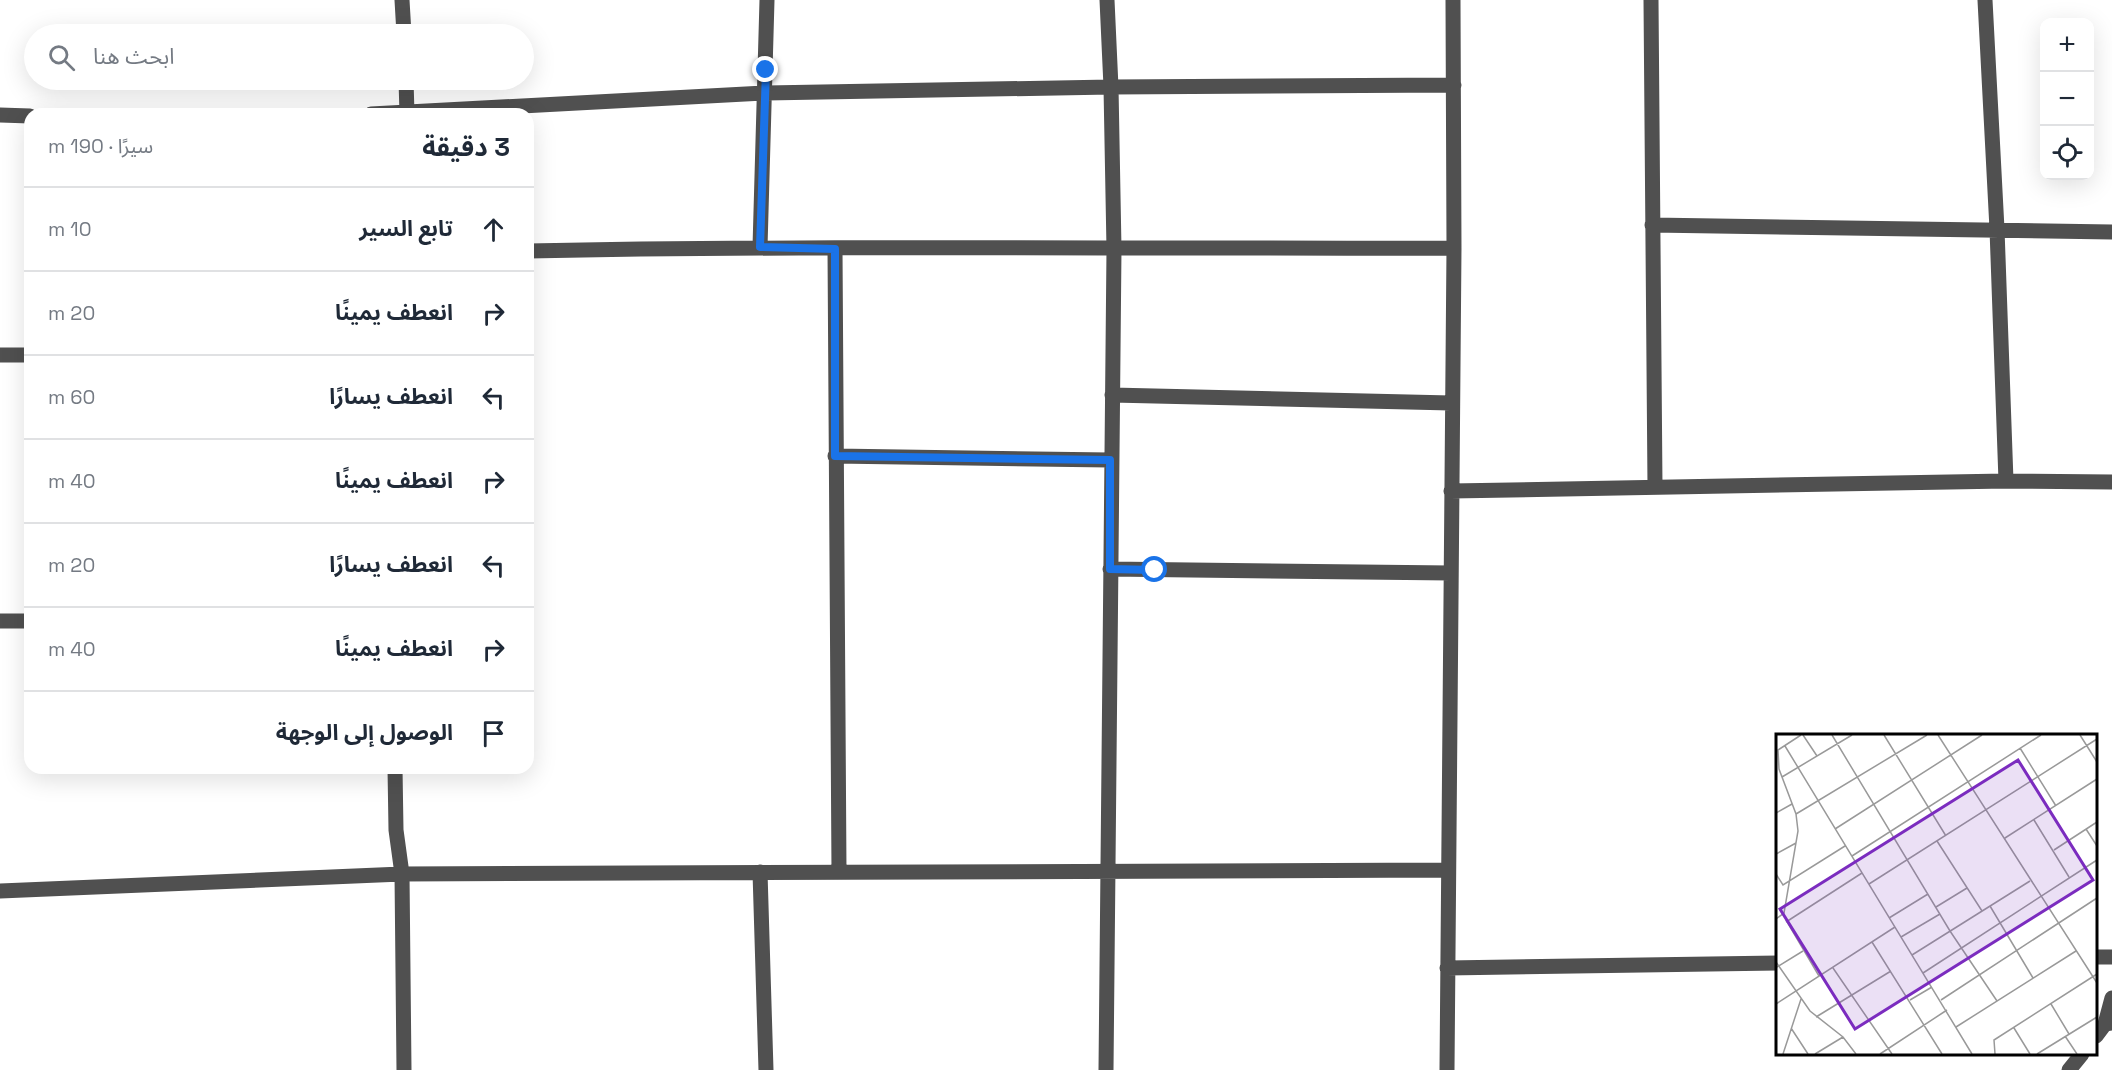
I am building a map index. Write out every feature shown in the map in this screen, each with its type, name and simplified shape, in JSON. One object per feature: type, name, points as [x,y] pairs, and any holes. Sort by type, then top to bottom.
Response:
[{"type":"street","points":[[402,0],[403,24]]},
{"type":"street","points":[[760,247],[767,0]]},
{"type":"street","points":[[1106,1070],[1113,249],[1111,87],[1107,0]]},
{"type":"street","points":[[1447,1070],[1454,248],[1453,0]]},
{"type":"street","points":[[1651,0],[1655,487]]},
{"type":"street","points":[[1984,0],[1997,229],[2006,480]]},
{"type":"street","points":[[510,108],[766,93],[1111,87],[1454,85]]},
{"type":"street","points":[[406,90],[407,108]]},
{"type":"street","points":[[0,115],[24,116]]},
{"type":"street","points":[[1652,225],[2112,232]]},
{"type":"street","points":[[534,250],[760,247],[835,249],[1454,248]]},
{"type":"street","points":[[835,249],[839,872]]},
{"type":"street","points":[[0,355],[24,355]]},
{"type":"street","points":[[1112,395],[1451,403]]},
{"type":"street","points":[[835,456],[1110,460]]},
{"type":"street","points":[[1451,491],[2006,480],[2112,482]]},
{"type":"street","points":[[1110,569],[1451,573]]},
{"type":"street","points":[[0,621],[24,621]]},
{"type":"street","points":[[395,774],[396,830],[402,874],[404,1070]]},
{"type":"street","points":[[0,891],[402,874],[1448,870]]},
{"type":"street","points":[[760,872],[766,1070]]},
{"type":"street","points":[[1447,968],[1776,963]]},
{"type":"street","points":[[2104,1028],[2112,998]]},
{"type":"street","points":[[2069,1070],[2080,1055]]},
{"type":"route","points":[[766,70],[760,247],[835,249],[835,456],[1110,460],[1110,569],[1155,570]]}]
